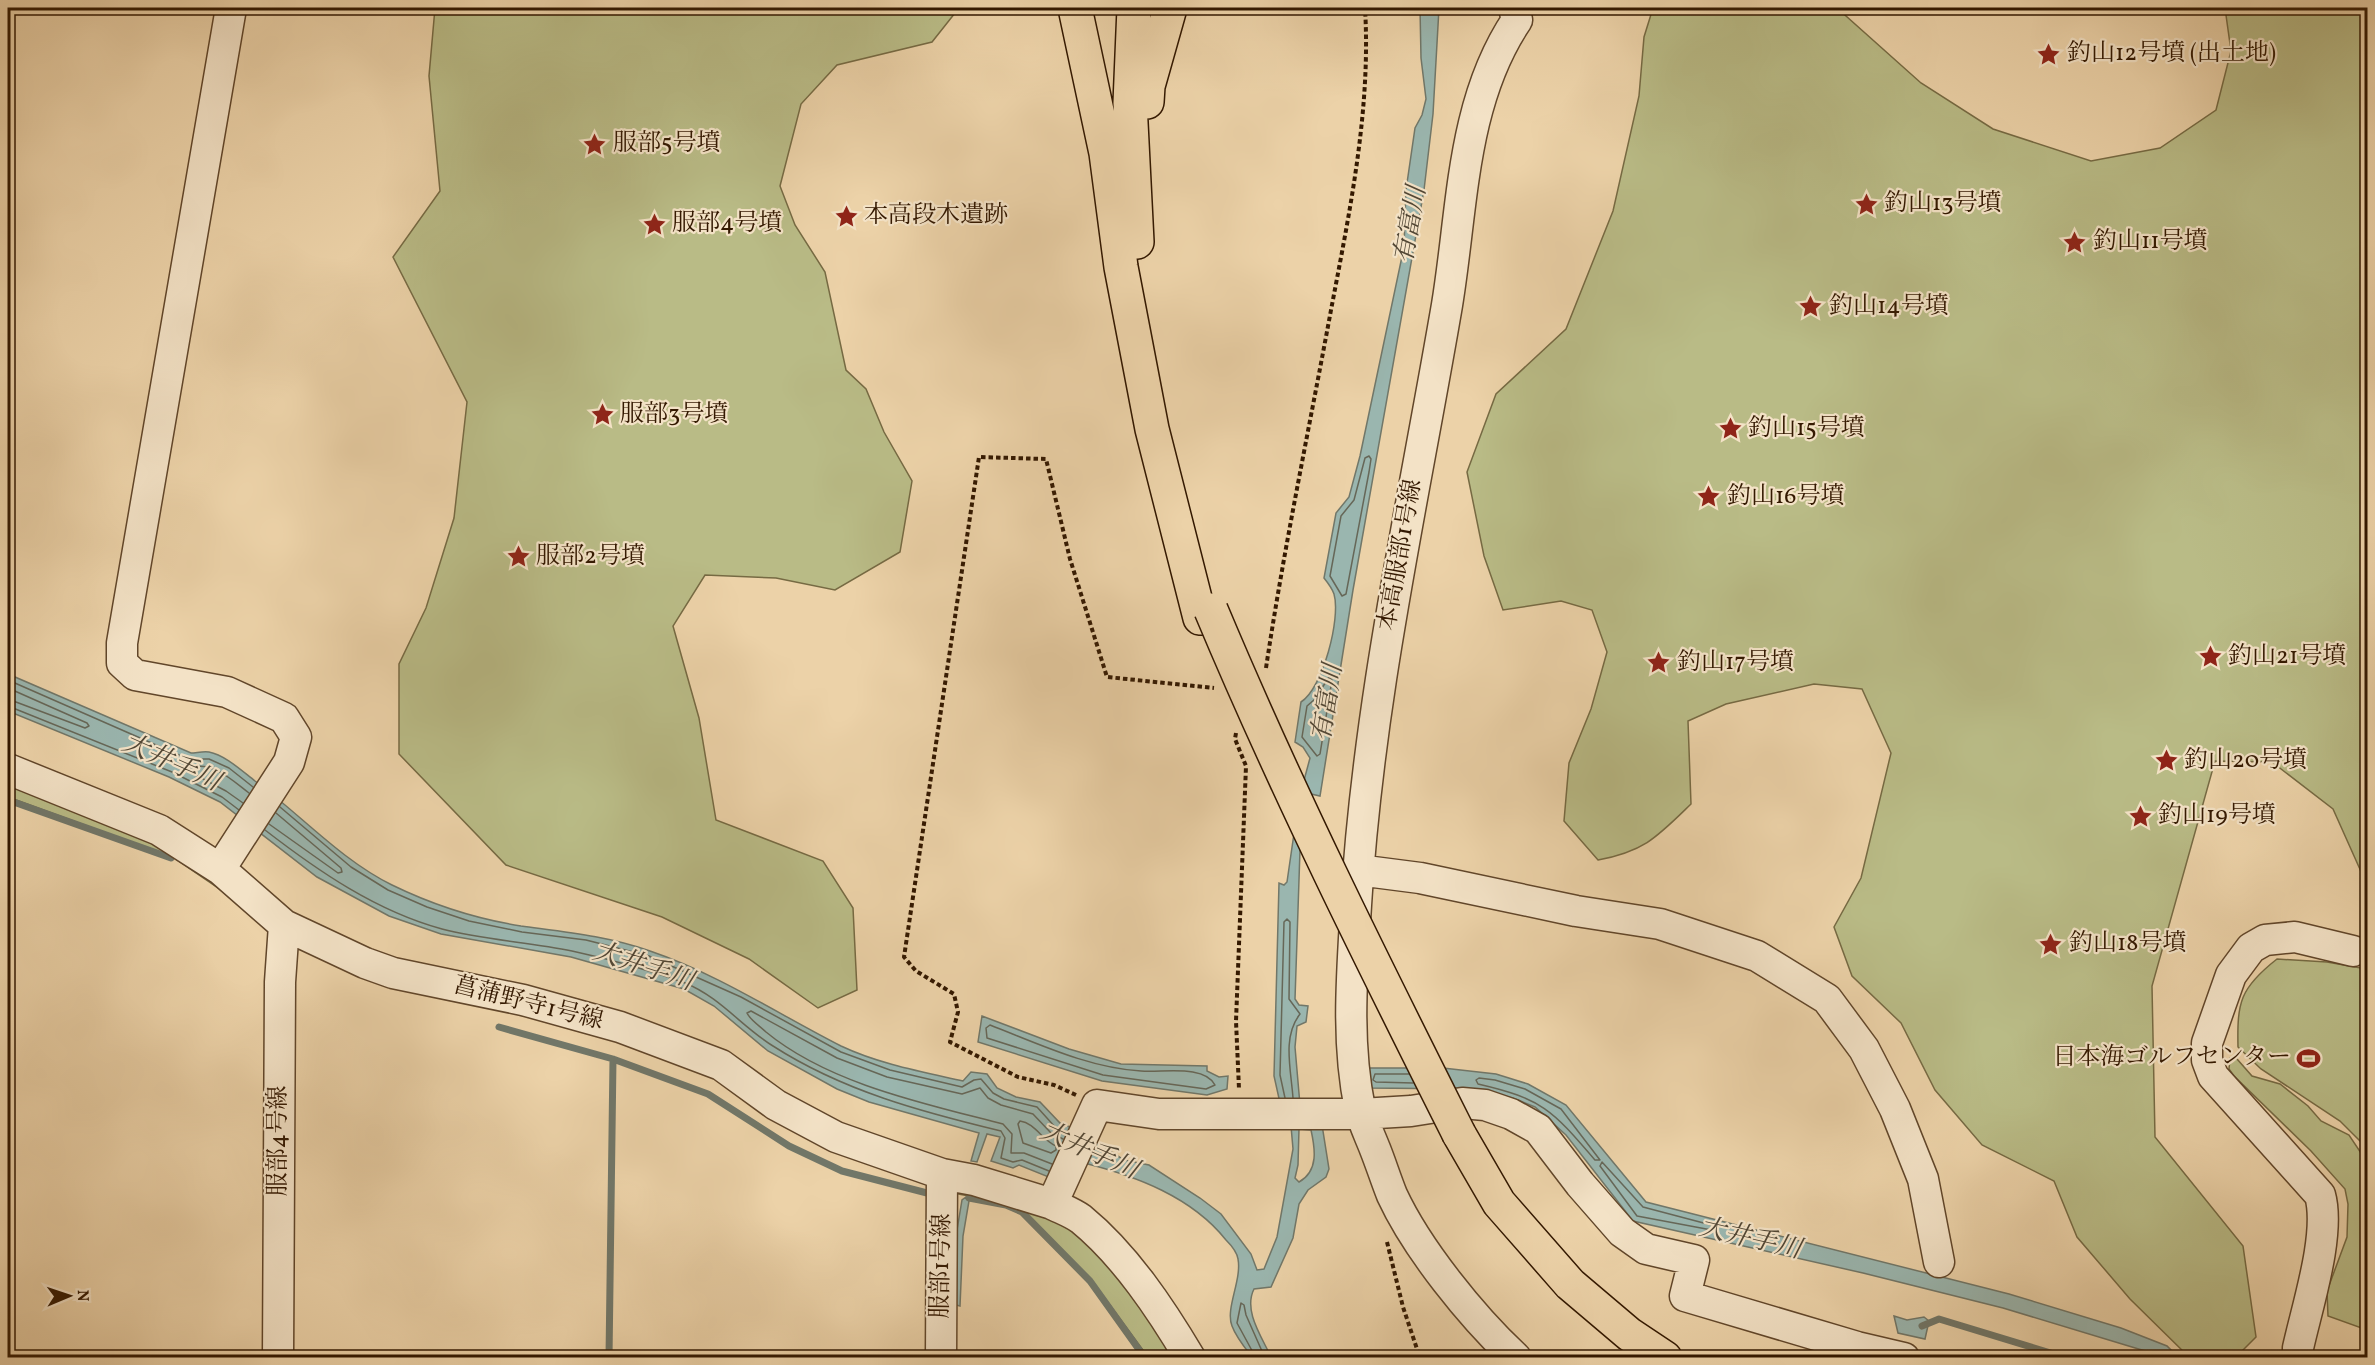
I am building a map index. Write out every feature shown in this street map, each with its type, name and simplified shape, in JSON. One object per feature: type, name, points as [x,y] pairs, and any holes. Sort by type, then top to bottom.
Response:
[{"type":"highway","points":[[1075,8],[1106,153],[1121,267],[1152,429],[1206,614],[1490,1212],[1525,1257],[1562,1296],[1640,1358]]},
{"type":"highway","points":[[1106,153],[1112,8]]},
{"type":"highway","points":[[1134,8],[1130,103],[1139,267],[1163,424],[1206,614]]},
{"type":"highway","points":[[1139,267],[1148,86],[1170,8]]},
{"type":"highway","points":[[1453,1137],[1499,1203],[1570,1284],[1629,1334],[1665,1358]]},
{"type":"street","points":[[227,860],[289,762],[296,737],[284,718],[227,692],[135,675],[122,663],[124,631],[231,8]]},
{"type":"street","name":"本高服部1号線","points":[[1516,1358],[1463,1300],[1418,1239],[1393,1197],[1354,1113],[1350,1023],[1358,870],[1373,733],[1394,589],[1447,302],[1472,123],[1489,71],[1519,12]]},
{"type":"street","name":"菖蒲野寺1号線","points":[[8,769],[227,860],[284,925],[339,952],[393,973],[523,999],[620,1027],[721,1065],[776,1105],[836,1137],[942,1174],[1055,1198],[1080,1218],[1113,1251],[1157,1307],[1190,1358]]},
{"type":"street","points":[[1358,870],[1420,878],[1576,911],[1660,924],[1757,956],[1827,999],[1864,1049],[1896,1109],[1923,1179],[1939,1262]]},
{"type":"street","name":"服部4号線","points":[[278,1358],[280,982],[284,925]]},
{"type":"street","points":[[2298,1358],[2298,1348],[2324,1230],[2322,1203],[2309,1182],[2213,1076],[2207,1060],[2207,1043],[2231,975],[2240,959],[2251,948],[2265,940],[2295,937],[2353,951]]},
{"type":"street","points":[[1055,1198],[1093,1112],[1354,1113],[1411,1111],[1461,1103],[1485,1105],[1511,1113],[1538,1129],[1580,1184],[1622,1232],[1646,1249],[1694,1260],[1685,1296],[1855,1352],[1905,1358]]},
{"type":"street","name":"服部1号線","points":[[941,1358],[942,1174]]},
{"type":"path","points":[[1265,672],[1283,555],[1360,154],[1367,38],[1365,8]]},
{"type":"path","points":[[1093,1112],[1054,1085],[1017,1077],[950,1042],[958,1012],[954,994],[916,971],[904,957],[979,456],[1046,459],[1070,559],[1107,677],[1214,688]]},
{"type":"path","points":[[1236,729],[1235,739],[1246,766],[1236,1021],[1249,1114]]},
{"type":"path","points":[[1386,1239],[1403,1307],[1420,1358]]},
{"type":"green space","points":[[435,8],[959,8],[932,42],[837,65],[801,104],[780,186],[795,225],[825,272],[846,370],[866,389],[884,432],[912,481],[900,552],[835,590],[776,578],[705,575],[673,626],[699,718],[716,820],[823,861],[853,908],[857,990],[818,1008],[749,959],[662,917],[506,865],[399,754],[399,664],[426,608],[454,518],[467,402],[393,257],[440,191],[429,76]]},
{"type":"green space","points":[[1653,8],[1837,8],[1921,83],[1993,129],[2091,161],[2160,148],[2216,110],[2231,51],[2225,8],[2367,8],[2367,885],[2333,809],[2272,762],[2215,761],[2152,986],[2155,1137],[2243,1246],[2256,1337],[2236,1357],[2189,1357],[2130,1299],[2077,1237],[2054,1181],[1982,1145],[1935,1090],[1901,1023],[1852,976],[1834,927],[1861,878],[1891,753],[1862,689],[1814,684],[1726,704],[1688,721],[1691,804],[1659,834],[1628,852],[1598,860],[1564,821],[1569,763],[1591,709],[1607,652],[1592,610],[1561,601],[1503,610],[1484,556],[1467,472],[1496,394],[1566,329],[1613,211],[1639,96],[1644,37]]},
{"type":"green space","points":[[8,775],[157,836],[277,928],[174,858],[8,797]]},
{"type":"green space","name":"日本海ゴルフセンター","points":[[2277,959],[2327,962],[2366,969],[2367,964],[2367,1148],[2340,1121],[2261,1069],[2238,1047],[2238,1018],[2243,997],[2255,979]]},
{"type":"green space","points":[[2230,1058],[2237,1059],[2252,1076],[2280,1084],[2308,1106],[2321,1121],[2349,1135],[2367,1162],[2367,1330],[2328,1316],[2327,1291],[2347,1237],[2348,1204],[2345,1189],[2311,1151],[2234,1076],[2229,1069]]},
{"type":"green space","points":[[958,1187],[1075,1223],[1182,1357],[1148,1357],[1090,1278],[1024,1211],[1006,1203],[953,1193]]},
{"type":"water","points":[[1420,8],[1439,8],[1433,114],[1424,190],[1353,590],[1320,796],[1311,794],[1300,850],[1295,999],[1299,1005],[1308,1006],[1306,1022],[1297,1026],[1295,1047],[1300,1105],[1322,1125],[1329,1169],[1326,1177],[1308,1190],[1299,1204],[1293,1238],[1271,1287],[1254,1289],[1251,1297],[1255,1324],[1271,1357],[1252,1357],[1232,1326],[1230,1319],[1239,1267],[1234,1249],[1197,1212],[1162,1190],[1123,1174],[1084,1163],[1056,1180],[1019,1165],[1013,1168],[991,1161],[1000,1137],[987,1134],[977,1162],[971,1161],[979,1133],[869,1102],[837,1089],[768,1051],[714,1006],[684,989],[571,957],[441,934],[389,916],[317,877],[220,802],[169,777],[8,711],[8,674],[191,753],[209,752],[221,756],[272,794],[355,863],[373,875],[423,899],[488,919],[602,938],[650,951],[700,971],[841,1046],[886,1063],[963,1081],[971,1072],[987,1074],[997,1088],[1016,1097],[1040,1102],[1060,1123],[1077,1130],[1124,1160],[1149,1165],[1200,1198],[1221,1214],[1251,1254],[1257,1270],[1264,1269],[1277,1237],[1293,1149],[1291,1126],[1280,1103],[1274,1076],[1279,883],[1284,885],[1287,882],[1299,799],[1310,758],[1303,747],[1295,742],[1301,702],[1309,694],[1323,668],[1332,635],[1335,619],[1334,594],[1324,578],[1336,513],[1349,497],[1360,456],[1404,247],[1406,190],[1415,128],[1422,115],[1426,99],[1421,58]],"holes":[[[1299,1129],[1311,1130],[1314,1144],[1313,1165],[1310,1172],[1299,1182],[1295,1178],[1298,1165]]]},
{"type":"water","points":[[982,1016],[1069,1049],[1121,1064],[1207,1066],[1207,1071],[1219,1077],[1228,1076],[1227,1089],[1207,1095],[1102,1081],[978,1042]]},
{"type":"water","name":"大井手川","points":[[1366,1068],[1443,1068],[1496,1074],[1528,1084],[1566,1105],[1646,1202],[2009,1294],[2121,1328],[2167,1346],[2178,1357],[2159,1357],[2003,1308],[1863,1273],[1633,1221],[1566,1135],[1535,1107],[1513,1098],[1473,1089],[1367,1088]]},
{"type":"water","points":[[966,1197],[969,1201],[963,1236],[960,1306],[956,1305],[957,1230],[962,1200]]},
{"type":"water","points":[[1894,1316],[1907,1320],[1924,1317],[1929,1321],[1925,1339],[1898,1333]]},
{"type":"waterway","points":[[8,800],[171,858]]},
{"type":"waterway","points":[[499,1027],[613,1059],[708,1094],[789,1146],[842,1171],[927,1193]]},
{"type":"waterway","points":[[609,1358],[613,1059]]},
{"type":"waterway","points":[[969,1198],[1006,1205],[1022,1212],[1090,1281],[1145,1358]]},
{"type":"waterway","points":[[1922,1326],[1939,1319],[2067,1358]]},
{"type":"place","name":"釣山12号墳 (出土地)","points":[[2049,54]]},
{"type":"place","name":"服部5号墳","points":[[595,144]]},
{"type":"place","name":"釣山13号墳","points":[[1866,204]]},
{"type":"place","name":"本高段木遺跡","points":[[846,216]]},
{"type":"place","name":"服部4号墳","points":[[654,224]]},
{"type":"place","name":"釣山11号墳","points":[[2075,242]]},
{"type":"place","name":"釣山14号墳","points":[[1811,307]]},
{"type":"place","name":"服部3号墳","points":[[602,415]]},
{"type":"place","name":"釣山15号墳","points":[[1730,429]]},
{"type":"place","name":"釣山16号墳","points":[[1709,497]]},
{"type":"place","name":"服部2号墳","points":[[518,557]]},
{"type":"place","name":"釣山21号墳","points":[[2210,657]]},
{"type":"place","name":"釣山17号墳","points":[[1659,663]]},
{"type":"place","name":"釣山20号墳","points":[[2166,761]]},
{"type":"place","name":"釣山19号墳","points":[[2140,816]]},
{"type":"place","name":"釣山18号墳","points":[[2051,944]]},
{"type":"place","name":"日本海ゴルフセンター","points":[[2309,1058]]},
{"type":"water label","name":"有富川","points":[[1411,225]]},
{"type":"water label","name":"有富川","points":[[1328,703]]}]
